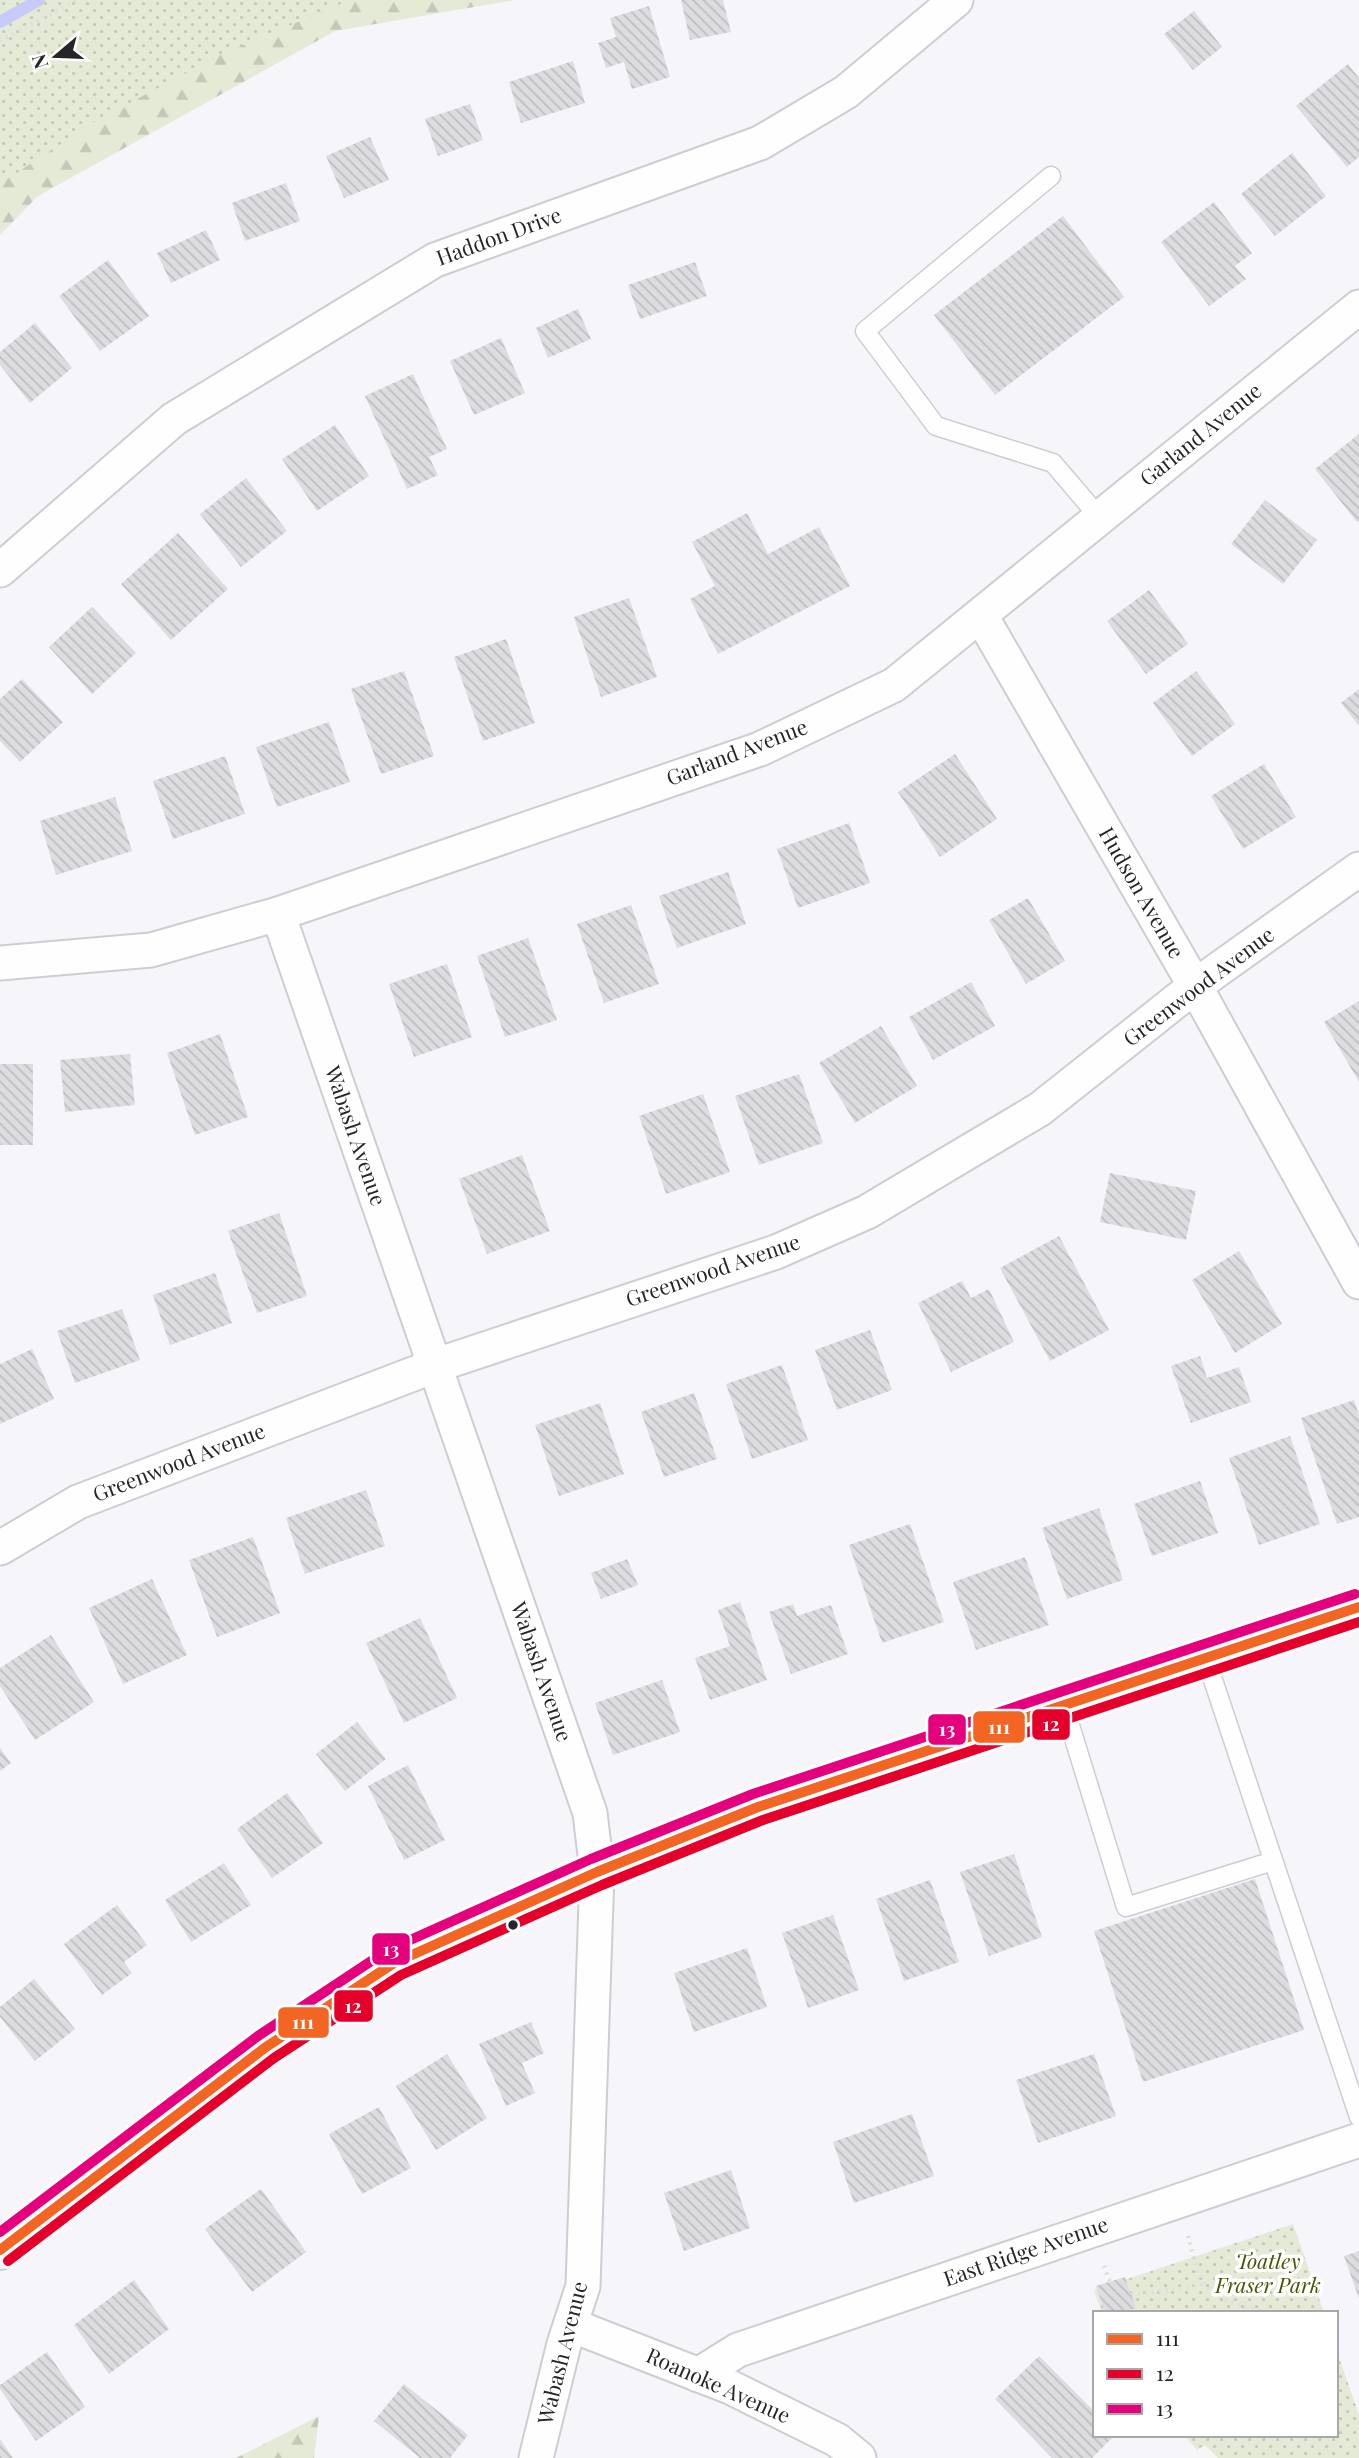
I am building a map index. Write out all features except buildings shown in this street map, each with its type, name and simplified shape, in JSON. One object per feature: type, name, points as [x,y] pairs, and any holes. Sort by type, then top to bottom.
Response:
[{"type":"street","name":"Haddon Drive","points":[[0,570],[174,419],[435,260],[760,143],[846,92],[956,0]]},
{"type":"street","name":"Garland Avenue","points":[[0,963],[151,950],[278,914],[760,749],[894,685],[1359,307]]},
{"type":"street","name":"Hudson Avenue","points":[[981,616],[1195,986],[1359,1282]]},
{"type":"street","name":"Greenwood Avenue","points":[[0,1548],[78,1502],[434,1366],[776,1252],[867,1212],[1040,1109],[1195,986],[1359,869]]},
{"type":"street","name":"Wabash Avenue","points":[[278,914],[590,1813],[597,1871],[583,2286],[536,2458]]},
{"type":"street","points":[[0,2250],[266,2047],[394,1963],[597,1871],[758,1807],[1359,1606]]},
{"type":"street","name":"East Ridge Avenue","points":[[698,2375],[738,2350],[1359,2140]]},
{"type":"street","name":"Roanoke Avenue","points":[[571,2325],[730,2387],[836,2440],[859,2458]]},
{"type":"lane","points":[[1051,176],[865,331],[936,426],[1053,463],[1099,517]]},
{"type":"lane","points":[[1206,1659],[1359,2118]]},
{"type":"lane","points":[[1064,1706],[1126,1907],[1273,1861]]},
{"type":"path","points":[[0,41],[77,0]]},
{"type":"path","points":[[1177,2202],[1199,2272],[1207,2287],[1223,2298],[1259,2311]]},
{"type":"path","points":[[1131,2295],[1198,2286],[1205,2281]]},
{"type":"green space","points":[[0,0],[515,0],[335,31],[38,196],[0,235]]},
{"type":"green space","points":[[0,0],[350,0],[220,55],[94,122],[0,184]]},
{"type":"green space","name":"Toatley Fraser Park","points":[[1293,2224],[1323,2311],[1101,2311],[1094,2290]]},
{"type":"green space","name":"Toatley Fraser Park","points":[[1338,2355],[1359,2415],[1359,2458],[1218,2458],[1205,2445],[1197,2450],[1186,2437],[1338,2437]]},
{"type":"green space","points":[[319,2416],[314,2458],[236,2458]]},
{"type":"waterway","points":[[0,22],[39,0]]},
{"type":"transit line","name":"13","points":[[0,2232],[258,2036],[388,1950],[591,1859],[753,1794],[1355,1594]]},
{"type":"transit line","name":"111","points":[[0,2250],[266,2047],[394,1963],[597,1872],[758,1807],[1359,1607]]},
{"type":"transit line","name":"12","points":[[8,2261],[274,2058],[401,1975],[602,1885],[763,1820],[1359,1622]]}]
